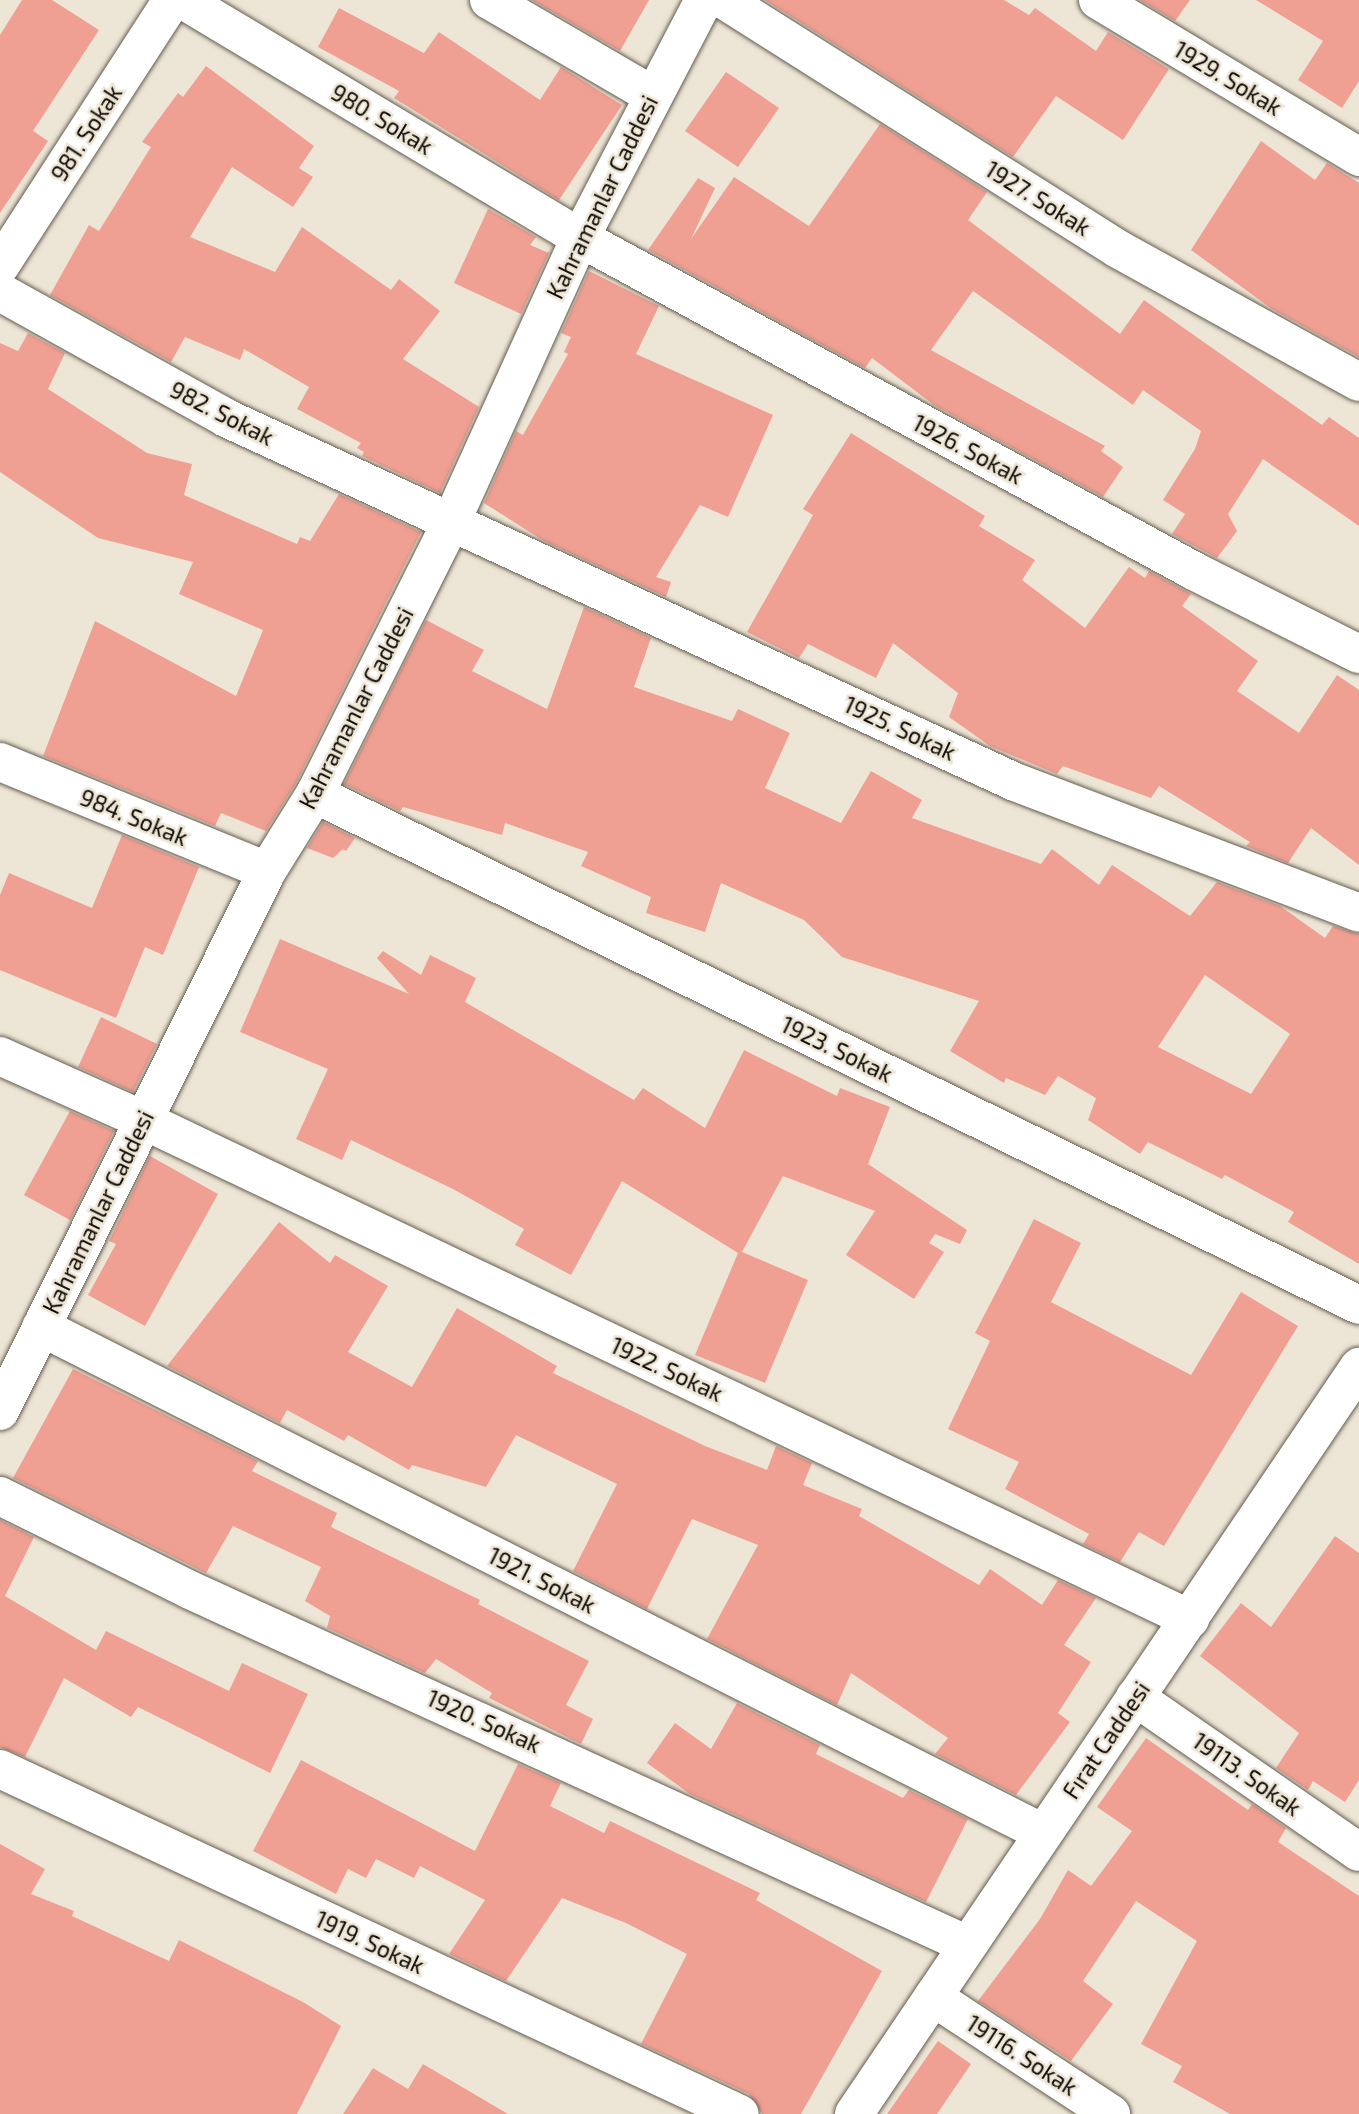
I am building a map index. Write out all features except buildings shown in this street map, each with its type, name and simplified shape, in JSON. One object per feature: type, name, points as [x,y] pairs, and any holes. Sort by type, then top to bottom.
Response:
[{"type":"street","name":"981. Sokak","points":[[0,266],[172,0]]},
{"type":"street","name":"980. Sokak","points":[[183,0],[580,238]]},
{"type":"street","points":[[489,0],[652,95]]},
{"type":"street","name":"Kahramanlar Caddesi","points":[[0,1411],[267,871],[315,794],[452,520],[580,238],[652,95],[704,0]]},
{"type":"street","name":"1927. Sokak","points":[[724,0],[1118,249],[1359,382]]},
{"type":"street","name":"1929. Sokak","points":[[1098,0],[1359,157]]},
{"type":"street","name":"1926. Sokak","points":[[580,238],[1194,572],[1359,654]]},
{"type":"street","name":"982. Sokak","points":[[0,292],[226,418],[452,520]]},
{"type":"street","name":"1925. Sokak","points":[[452,520],[1015,782],[1359,913]]},
{"type":"street","name":"984. Sokak","points":[[0,762],[267,871]]},
{"type":"street","name":"1923. Sokak","points":[[315,794],[1359,1305]]},
{"type":"street","name":"1922. Sokak","points":[[0,1056],[143,1120],[1190,1619]]},
{"type":"street","name":"1921. Sokak","points":[[41,1327],[1043,1833]]},
{"type":"street","name":"Fırat Caddesi","points":[[855,2114],[1359,1367]]},
{"type":"street","name":"1920. Sokak","points":[[0,1496],[190,1590],[968,1945]]},
{"type":"street","name":"19113. Sokak","points":[[1135,1697],[1359,1852]]},
{"type":"street","name":"1919. Sokak","points":[[0,1769],[740,2114]]},
{"type":"street","name":"19116. Sokak","points":[[933,1997],[1111,2114]]}]
